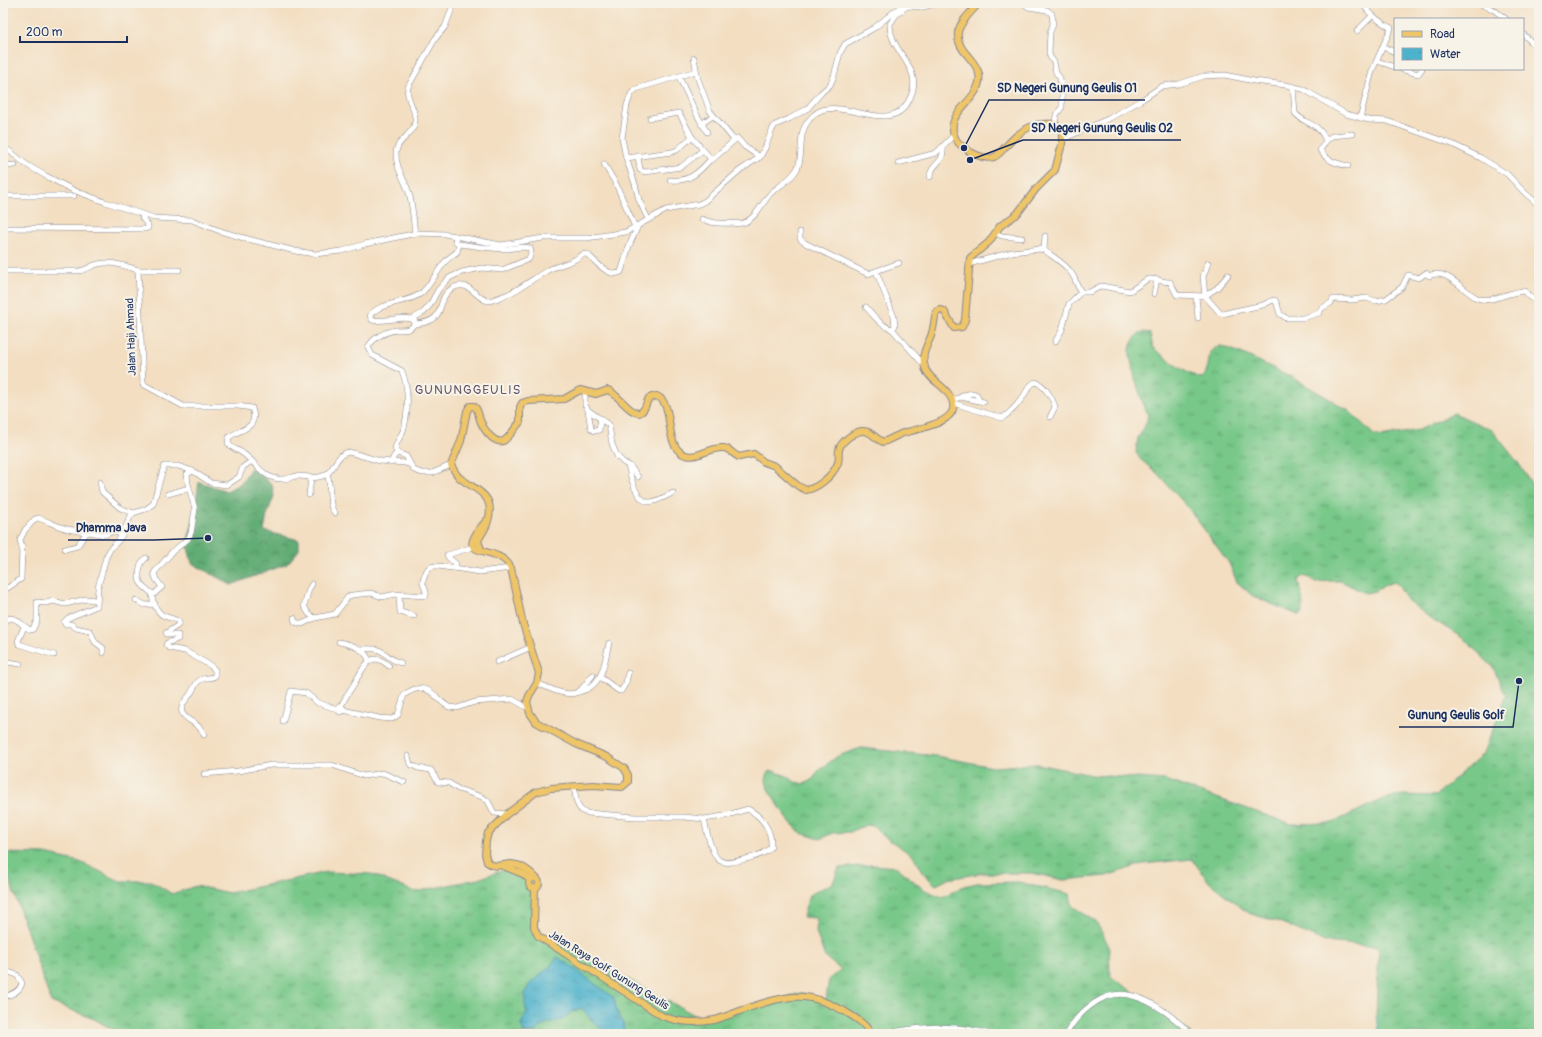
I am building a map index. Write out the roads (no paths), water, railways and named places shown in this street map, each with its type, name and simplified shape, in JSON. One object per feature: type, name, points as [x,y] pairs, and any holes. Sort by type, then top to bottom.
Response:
[{"type":"main road","points":[[481,549],[478,541],[488,523],[488,499],[484,494],[461,478],[451,465],[461,441],[467,411],[470,406],[474,406],[476,408],[482,423],[491,436],[495,440],[502,441],[520,422],[520,407],[525,402],[559,400],[569,397],[579,390],[596,394],[608,390],[637,414],[642,412],[649,398],[652,396],[658,396],[662,399],[665,405],[673,442],[681,453],[692,456],[722,448],[728,449],[739,457],[754,454],[764,462],[775,466],[798,486],[806,490],[822,482],[833,472],[838,462],[840,446],[855,433],[864,431],[871,433],[878,440],[884,442],[904,433],[942,421],[951,414],[953,402],[946,390],[928,374],[924,366],[924,349],[931,337],[936,312],[941,310],[944,311],[956,329],[961,328],[964,325],[969,264],[971,257],[987,244],[1000,226],[1017,214],[1036,189],[1055,170],[1063,139],[1061,129],[1055,124],[1040,123],[1029,127],[1015,137],[998,154],[991,158],[984,157],[965,149],[957,142],[954,135],[953,126],[955,119],[974,95],[979,84],[977,68],[960,47],[958,42],[958,34],[961,22],[978,3]]},
{"type":"main road","points":[[489,517],[473,537],[471,544],[473,547],[502,558],[511,568],[523,624],[539,673],[537,683],[529,696],[528,708]]},
{"type":"main road","name":"Jalan Raya Golf Gunung Geulis","points":[[528,708],[536,722],[576,744],[617,763],[624,768],[628,775],[628,782],[622,787],[593,785],[541,790],[507,814],[488,833],[485,851],[485,858],[488,863],[495,866],[503,866],[523,874],[534,879],[539,884],[535,888],[534,927],[538,936],[662,1016],[674,1020],[687,1022],[705,1022],[716,1020],[784,998],[803,996],[823,1001],[839,1008],[866,1025],[871,1034]]},
{"type":"street","points":[[415,233],[410,195],[398,166],[396,152],[398,145],[415,125],[415,116],[407,95],[408,87],[435,39],[445,27],[454,3]]},
{"type":"street","points":[[3,147],[27,165],[66,187],[105,202],[159,219],[192,220],[252,241],[315,254],[336,252],[415,233],[433,233],[504,244],[538,238],[588,238],[626,232],[648,219],[670,209],[702,203],[739,171],[760,157],[775,125],[789,120],[807,109],[831,83],[840,53],[845,44],[874,28],[905,3]]},
{"type":"street","points":[[921,3],[931,5]]},
{"type":"street","points":[[702,219],[715,224],[743,223],[750,219],[769,195],[796,170],[799,162],[801,136],[804,128],[812,117],[819,111],[838,108],[880,116],[895,114],[903,109],[912,96],[914,87],[913,78],[910,66],[894,41],[890,30],[890,24],[896,15],[907,6],[923,7],[939,3]]},
{"type":"street","points":[[1024,3],[1028,7],[1047,10],[1052,14],[1053,24],[1050,32],[1049,52],[1054,62],[1056,73],[1060,78],[1062,93],[1062,107],[1056,115],[1055,124]]},
{"type":"street","points":[[1360,118],[1372,70],[1384,47],[1391,28],[1372,16],[1362,3]]},
{"type":"street","points":[[1478,3],[1494,10],[1505,18]]},
{"type":"street","points":[[1356,31],[1372,16]]},
{"type":"street","points":[[1524,35],[1539,49]]},
{"type":"street","points":[[1384,47],[1394,52]]},
{"type":"street","points":[[694,58],[696,71],[713,116],[734,140]]},
{"type":"street","points":[[1377,61],[1394,67]]},
{"type":"street","points":[[1404,70],[1418,74],[1421,70]]},
{"type":"street","points":[[648,219],[639,200],[626,158],[622,134],[627,105],[632,92],[641,87],[696,71]]},
{"type":"street","points":[[1063,139],[1110,118],[1145,98],[1162,86],[1179,84],[1204,76],[1225,75],[1303,89],[1344,113],[1360,118],[1383,120],[1410,130],[1419,131],[1436,139],[1455,145],[1476,155],[1510,176],[1525,193],[1539,205]]},
{"type":"street","points":[[679,77],[701,124],[707,132]]},
{"type":"street","points":[[1293,87],[1295,112],[1320,130],[1326,141]]},
{"type":"street","points":[[650,118],[679,113],[692,137],[710,159]]},
{"type":"street","points":[[701,124],[713,116]]},
{"type":"street","points":[[1348,166],[1331,162],[1326,159],[1320,150],[1326,141],[1333,136],[1352,134]]},
{"type":"street","points":[[898,163],[936,153],[954,135]]},
{"type":"street","points":[[626,158],[672,152],[677,150],[692,137]]},
{"type":"street","points":[[670,180],[680,181],[690,178],[710,159],[713,159],[738,138],[745,147],[760,157]]},
{"type":"street","points":[[930,177],[931,170],[940,162],[944,153],[943,147]]},
{"type":"street","points":[[638,156],[640,170],[645,172],[681,167],[703,150]]},
{"type":"street","points":[[459,244],[457,252],[446,261],[421,294],[378,309],[370,316],[372,320],[413,322],[421,324],[435,318],[445,296],[450,290],[458,286],[468,287],[488,301],[507,295],[548,270],[574,260],[583,254],[587,254],[610,273],[618,274],[621,272],[637,226],[604,164]]},
{"type":"street","points":[[3,166],[15,165]]},
{"type":"street","points":[[3,196],[74,196]]},
{"type":"street","points":[[3,228],[146,229],[148,225],[142,218],[142,216],[145,215]]},
{"type":"street","points":[[800,232],[800,239],[805,243],[868,274],[899,263]]},
{"type":"street","points":[[995,233],[1002,236],[1022,238]]},
{"type":"street","points":[[397,453],[395,448],[403,431],[407,412],[405,378],[402,371],[372,355],[368,347],[371,342],[380,336],[395,330],[411,328],[413,322],[430,305],[438,290],[449,278],[462,272],[482,268],[502,270],[523,262],[529,258],[531,252],[530,248],[524,246],[490,248],[459,244],[455,241],[456,236]]},
{"type":"street","points":[[1044,250],[1045,236]]},
{"type":"street","points":[[969,264],[1012,252],[1034,249],[1044,250],[1069,270],[1081,292]]},
{"type":"street","points":[[3,271],[77,272],[106,263],[138,270],[179,270]]},
{"type":"street","points":[[1208,263],[1203,277],[1205,296],[1220,313],[1223,314],[1265,304],[1271,300],[1275,300],[1282,316],[1286,318],[1298,319],[1319,313],[1322,308],[1333,299],[1386,299],[1402,287],[1408,275],[1419,278],[1426,272],[1429,276],[1439,274],[1453,279],[1464,290],[1482,300],[1492,300],[1497,296],[1519,291],[1525,291],[1527,295],[1539,300]]},
{"type":"street","name":"Jalan Haji Ahmad","points":[[138,270],[143,384],[183,406],[238,406],[252,408],[255,417],[250,426],[230,437],[228,443],[231,447],[241,452],[262,473],[270,477],[284,479],[297,476],[311,478],[320,477],[327,474]]},
{"type":"street","points":[[876,271],[894,316],[895,326],[892,328]]},
{"type":"street","points":[[1055,342],[1062,330],[1070,304],[1081,292],[1090,292],[1101,286],[1130,291],[1148,279],[1157,279],[1160,281],[1170,282],[1177,295],[1205,296],[1217,288],[1228,275]]},
{"type":"street","points":[[1154,294],[1157,279]]},
{"type":"street","points":[[1196,296],[1198,318]]},
{"type":"street","points":[[866,307],[876,318],[889,328],[892,328],[924,366]]},
{"type":"street","points":[[953,402],[1002,418],[1010,412],[1023,397],[1029,386],[1035,382],[1040,384],[1054,403],[1055,407],[1050,416]]},
{"type":"street","points":[[586,391],[585,402],[592,429],[594,431],[599,430],[601,418]]},
{"type":"street","points":[[953,402],[961,398],[962,395],[973,393],[978,395],[981,402],[961,398]]},
{"type":"street","points":[[968,399],[973,393]]},
{"type":"street","points":[[588,410],[601,418],[609,426],[616,456],[630,466],[638,477]]},
{"type":"street","points":[[335,513],[331,508],[331,488],[327,474],[340,456],[347,452],[380,462],[405,463],[410,465],[418,472],[427,474],[451,465]]},
{"type":"street","points":[[391,463],[397,453]]},
{"type":"street","points":[[397,453],[406,456],[410,465]]},
{"type":"street","points":[[103,653],[103,648],[95,642],[90,631],[76,628],[71,624],[64,624],[68,618],[96,608],[98,604],[98,587],[108,553],[122,535],[131,515],[146,509],[153,504],[164,466],[178,466],[193,471],[211,483],[227,485],[239,477],[243,467],[252,462]]},
{"type":"street","points":[[628,465],[635,489],[644,501],[655,501],[673,493]]},
{"type":"street","points":[[153,594],[162,587],[155,577],[155,571],[173,551],[188,539],[191,533],[195,509],[187,474],[193,471]]},
{"type":"street","points":[[309,495],[311,478]]},
{"type":"street","points":[[100,482],[102,492],[120,508],[134,513]]},
{"type":"street","points":[[168,494],[189,488]]},
{"type":"street","points":[[3,591],[21,579],[22,548],[20,540],[25,530],[35,519],[41,519],[69,529],[95,532],[105,536],[113,531],[122,535]]},
{"type":"street","points":[[65,549],[77,546],[87,532]]},
{"type":"street","points":[[454,568],[456,564],[447,555],[473,547]]},
{"type":"street","points":[[146,558],[141,563],[139,581],[141,585],[153,594]]},
{"type":"street","points":[[294,618],[295,622],[302,624],[315,618],[335,614],[348,597],[352,595],[371,593],[382,596],[426,596],[423,581],[426,570],[429,567],[436,565],[480,572],[511,568]]},
{"type":"street","points":[[312,584],[304,606],[309,614],[315,618]]},
{"type":"street","points":[[153,594],[152,598],[161,615],[179,622],[177,626],[166,633],[168,636],[178,635],[178,639],[165,644],[166,646],[185,651],[211,666],[215,670],[215,676],[199,681],[190,695],[183,702],[182,707],[182,713],[202,730],[204,735]]},
{"type":"street","points":[[399,595],[400,612],[414,616]]},
{"type":"street","points":[[3,622],[7,619],[14,618],[32,630],[35,625],[37,602],[46,603],[53,601],[65,604],[86,599],[97,600]]},
{"type":"street","points":[[136,600],[145,605],[155,604]]},
{"type":"street","points":[[24,626],[18,641],[19,644],[54,655]]},
{"type":"street","points":[[339,642],[350,644],[360,650],[364,653],[368,661]]},
{"type":"street","points":[[537,683],[550,689],[567,693],[585,690],[594,685],[600,677],[605,663],[609,643]]},
{"type":"street","points":[[497,662],[531,647]]},
{"type":"street","points":[[360,650],[379,650],[390,658],[401,663]]},
{"type":"street","points":[[341,708],[368,661],[379,659],[383,660],[389,666]]},
{"type":"street","points":[[3,661],[20,664]]},
{"type":"street","points":[[600,677],[621,691],[626,683],[628,672]]},
{"type":"street","points":[[578,692],[593,675]]},
{"type":"street","points":[[284,721],[291,691],[306,693],[318,703],[379,718],[392,719],[398,715],[404,695],[412,690],[424,689],[435,694],[449,707],[457,708],[475,702],[512,699],[528,708]]},
{"type":"street","points":[[408,756],[410,764],[418,768],[431,770],[438,782],[449,782],[458,789],[482,797],[489,802],[493,812],[507,814]]},
{"type":"street","points":[[204,774],[238,771],[271,765],[332,765],[364,776],[383,773],[404,782]]},
{"type":"street","points":[[574,787],[579,809],[584,812],[628,817],[684,817],[704,819],[724,816],[748,809],[760,818],[767,827],[770,835],[771,847],[762,854],[746,859],[733,862],[722,862],[718,860],[714,854],[704,819]]},
{"type":"street","points":[[3,970],[17,975],[22,983],[21,987],[16,992],[3,997]]},
{"type":"street","points":[[1066,1034],[1081,1014],[1095,1002],[1110,996],[1126,994],[1144,999],[1162,1009],[1192,1034]]},
{"type":"street","points":[[881,1034],[905,1029],[938,1027],[960,1028],[989,1034]]},
{"type":"water","points":[[557,957],[614,998],[617,1012],[623,1023],[624,1031],[622,1034],[608,1032],[598,1027],[582,1008],[571,1012],[562,1020],[547,1023],[534,1032],[524,1033],[521,1024],[527,1013],[525,1001],[529,986],[533,980],[552,965]]},
{"type":"waterway","points":[[1376,1017],[1379,1034]]},
{"type":"place","name":"SD Negeri Gunung Geulis 01","points":[[964,148]]},
{"type":"place","name":"SD Negeri Gunung Geulis 02","points":[[970,160]]},
{"type":"place","name":"Dhamma Java","points":[[208,538]]},
{"type":"place","name":"Gunung Geulis Golf","points":[[1519,681]]},
{"type":"district","name":"GUNUNGGEULIS","points":[[468,390]]}]
